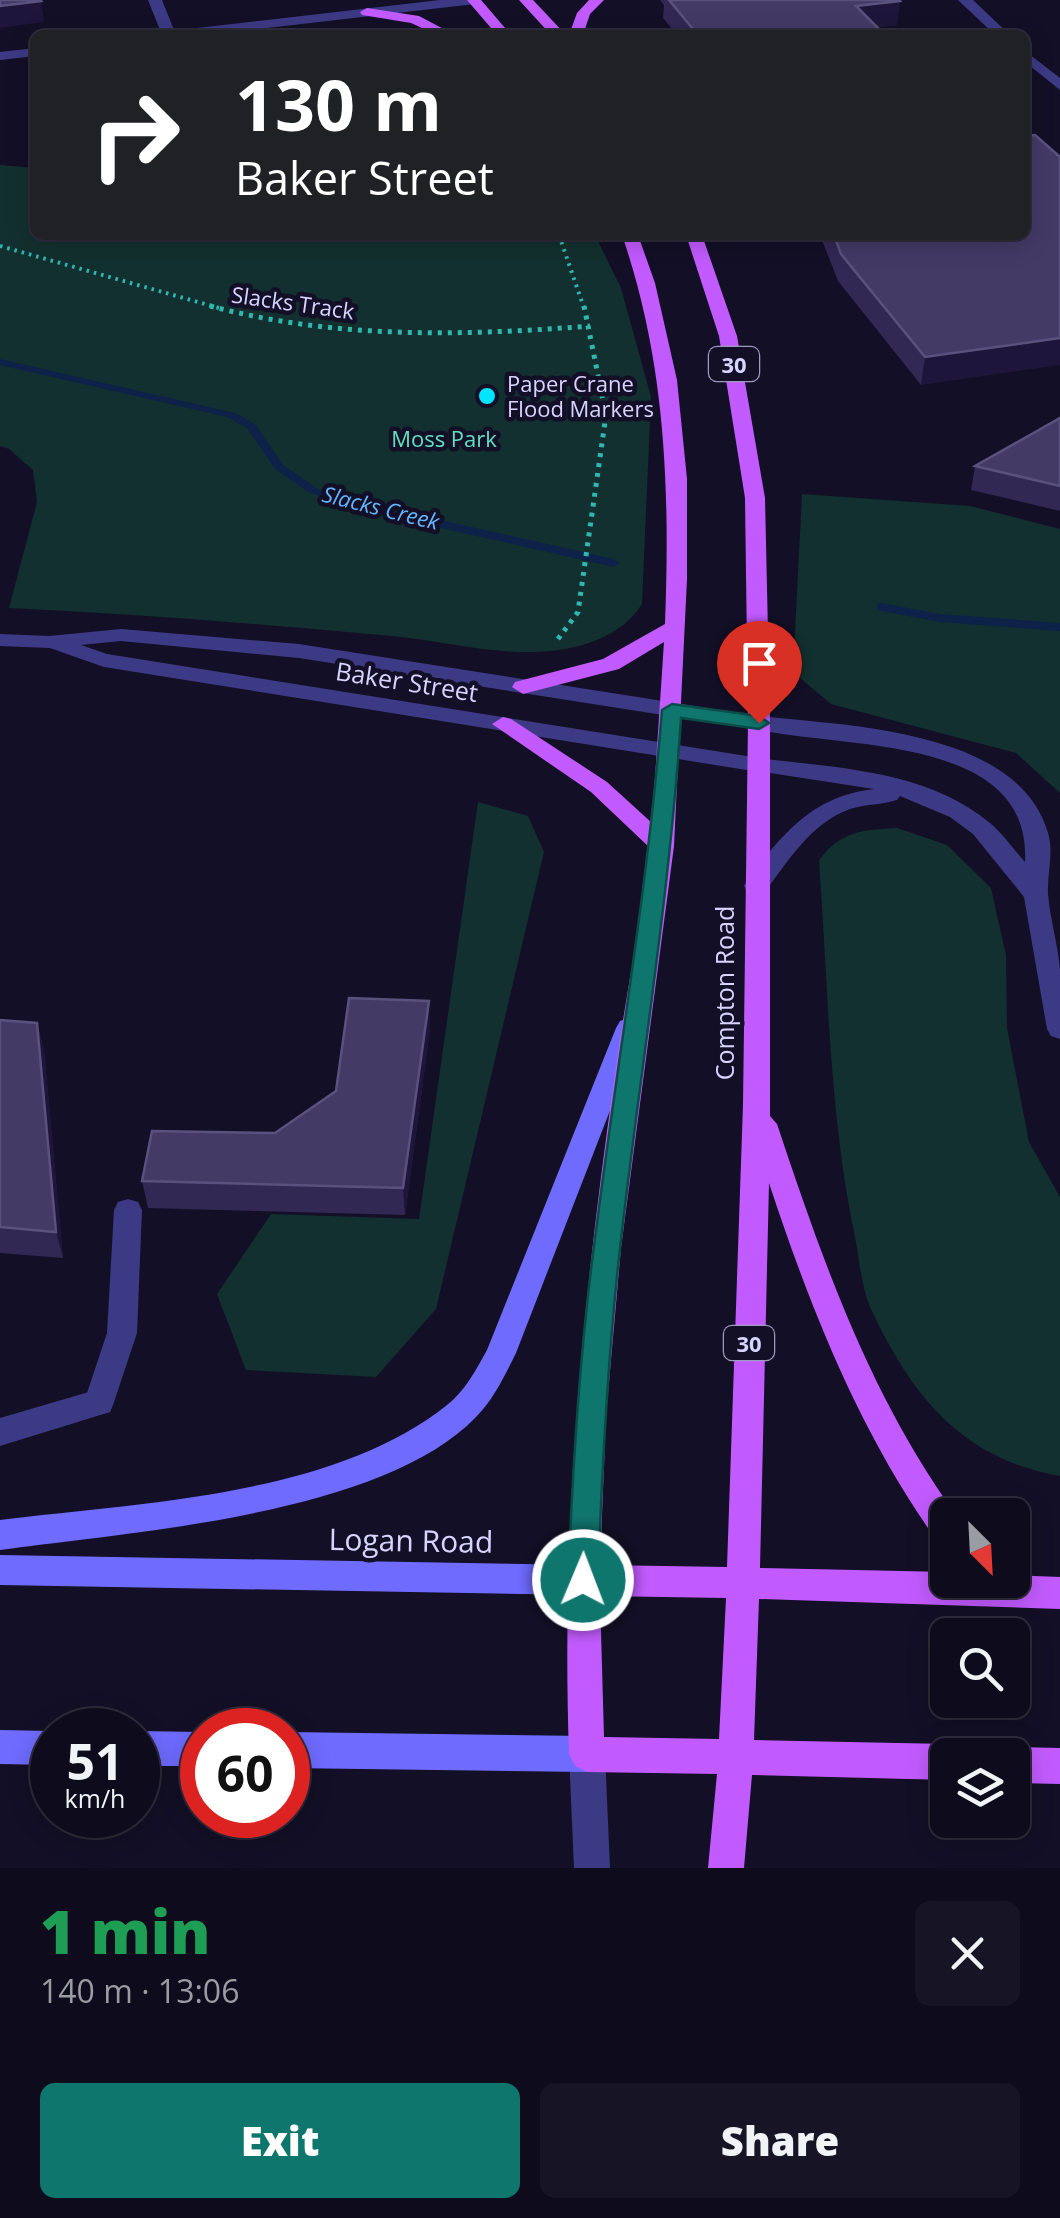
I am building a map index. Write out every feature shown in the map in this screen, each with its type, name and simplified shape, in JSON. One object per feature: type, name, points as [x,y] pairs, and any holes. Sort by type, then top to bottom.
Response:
[{"type":"main road","points":[[474,0],[500,30]]},
{"type":"main road","points":[[526,0],[554,30]]},
{"type":"main road","points":[[578,30],[584,13],[597,0]]},
{"type":"main road","points":[[366,12],[414,20],[437,30]]},
{"type":"main road","points":[[587,1754],[583,1580],[588,1437],[610,1214],[662,846],[680,520],[675,428],[658,326],[632,240]]},
{"type":"main road","name":"Compton Road","points":[[696,240],[728,336],[755,498],[759,723],[757,1106],[736,1759],[726,1868]]},
{"type":"main road","points":[[524,687],[611,664],[675,627]]},
{"type":"main road","points":[[503,724],[599,787],[662,846]]},
{"type":"main road","points":[[0,1535],[232,1501],[324,1482],[404,1451],[443,1428],[479,1392],[501,1353],[636,1010]]},
{"type":"main road","points":[[757,1106],[842,1349],[906,1469],[930,1504]]},
{"type":"main road","name":"Logan Road","points":[[0,1570],[930,1583]]},
{"type":"main road","name":"Logan Road","points":[[1030,1589],[1060,1593]]},
{"type":"main road","points":[[0,1747],[30,1748]]},
{"type":"main road","points":[[310,1750],[930,1762]]},
{"type":"main road","points":[[1030,1765],[1060,1766]]},
{"type":"street","points":[[155,0],[168,30]]},
{"type":"street","points":[[213,30],[474,0]]},
{"type":"street","points":[[965,0],[998,30]]},
{"type":"street","points":[[0,56],[30,53]]},
{"type":"street","points":[[1030,59],[1060,86]]},
{"type":"street","name":"Baker Street","points":[[0,640],[49,642],[121,635],[298,651],[930,749],[987,770],[1019,800],[1036,831],[1036,894]]},
{"type":"street","name":"Baker Street","points":[[49,642],[104,660],[670,750],[919,795]]},
{"type":"street","points":[[756,886],[808,820],[819,812],[866,797],[919,795],[953,808],[980,826],[1036,894],[1060,1029]]},
{"type":"street","points":[[0,1432],[98,1402],[114,1374],[124,1339],[128,1210]]},
{"type":"street","points":[[587,1754],[592,1868]]},
{"type":"path","points":[[553,641],[562,637],[578,612],[606,414],[590,326],[561,240]]},
{"type":"path","name":"Slacks Track","points":[[0,246],[196,303],[288,323],[482,335],[590,326]]},
{"type":"green space","name":"Moss Park","points":[[0,165],[30,168],[30,240],[597,240],[621,288],[651,397],[642,604],[606,636],[570,648],[537,652],[295,627],[9,608],[37,502],[33,470],[0,446]]},
{"type":"green space","points":[[802,494],[970,506],[1060,529],[1060,793],[1016,753],[831,704],[793,672]]},
{"type":"green space","points":[[478,802],[528,816],[544,852],[436,1309],[376,1377],[246,1370],[217,1294],[271,1214],[419,1219]]},
{"type":"green space","points":[[897,828],[947,845],[991,888],[1006,955],[1007,1028],[1029,1142],[1060,1197],[1060,1476],[994,1455],[943,1418],[903,1368],[864,1289],[834,1094],[819,860],[836,843],[853,834]]},
{"type":"building","points":[[0,0],[40,0],[41,1],[0,6]]},
{"type":"building","points":[[669,0],[900,1],[856,6],[880,30],[694,30]]},
{"type":"building","points":[[1035,135],[1060,157],[1060,338],[925,357],[841,254],[836,240],[1030,240],[1030,136]]},
{"type":"building","points":[[1060,418],[1060,486],[975,466]]},
{"type":"building","points":[[349,998],[429,1001],[403,1188],[142,1181],[152,1131],[275,1133],[336,1091]]},
{"type":"building","points":[[0,1020],[37,1023],[56,1232],[0,1227]]},
{"type":"waterway","name":"Slacks Creek","points":[[0,362],[231,415],[251,426],[279,467],[314,491],[366,507],[614,563]]},
{"type":"waterway","name":"Slacks Creek","points":[[881,607],[940,618],[1060,627]]},
{"type":"place","name":"Paper Crane Flood Markers","points":[[487,396]]},
{"type":"route","points":[[583,1580],[588,1437],[608,1234],[636,1010],[662,846],[672,710],[759,723]]}]
